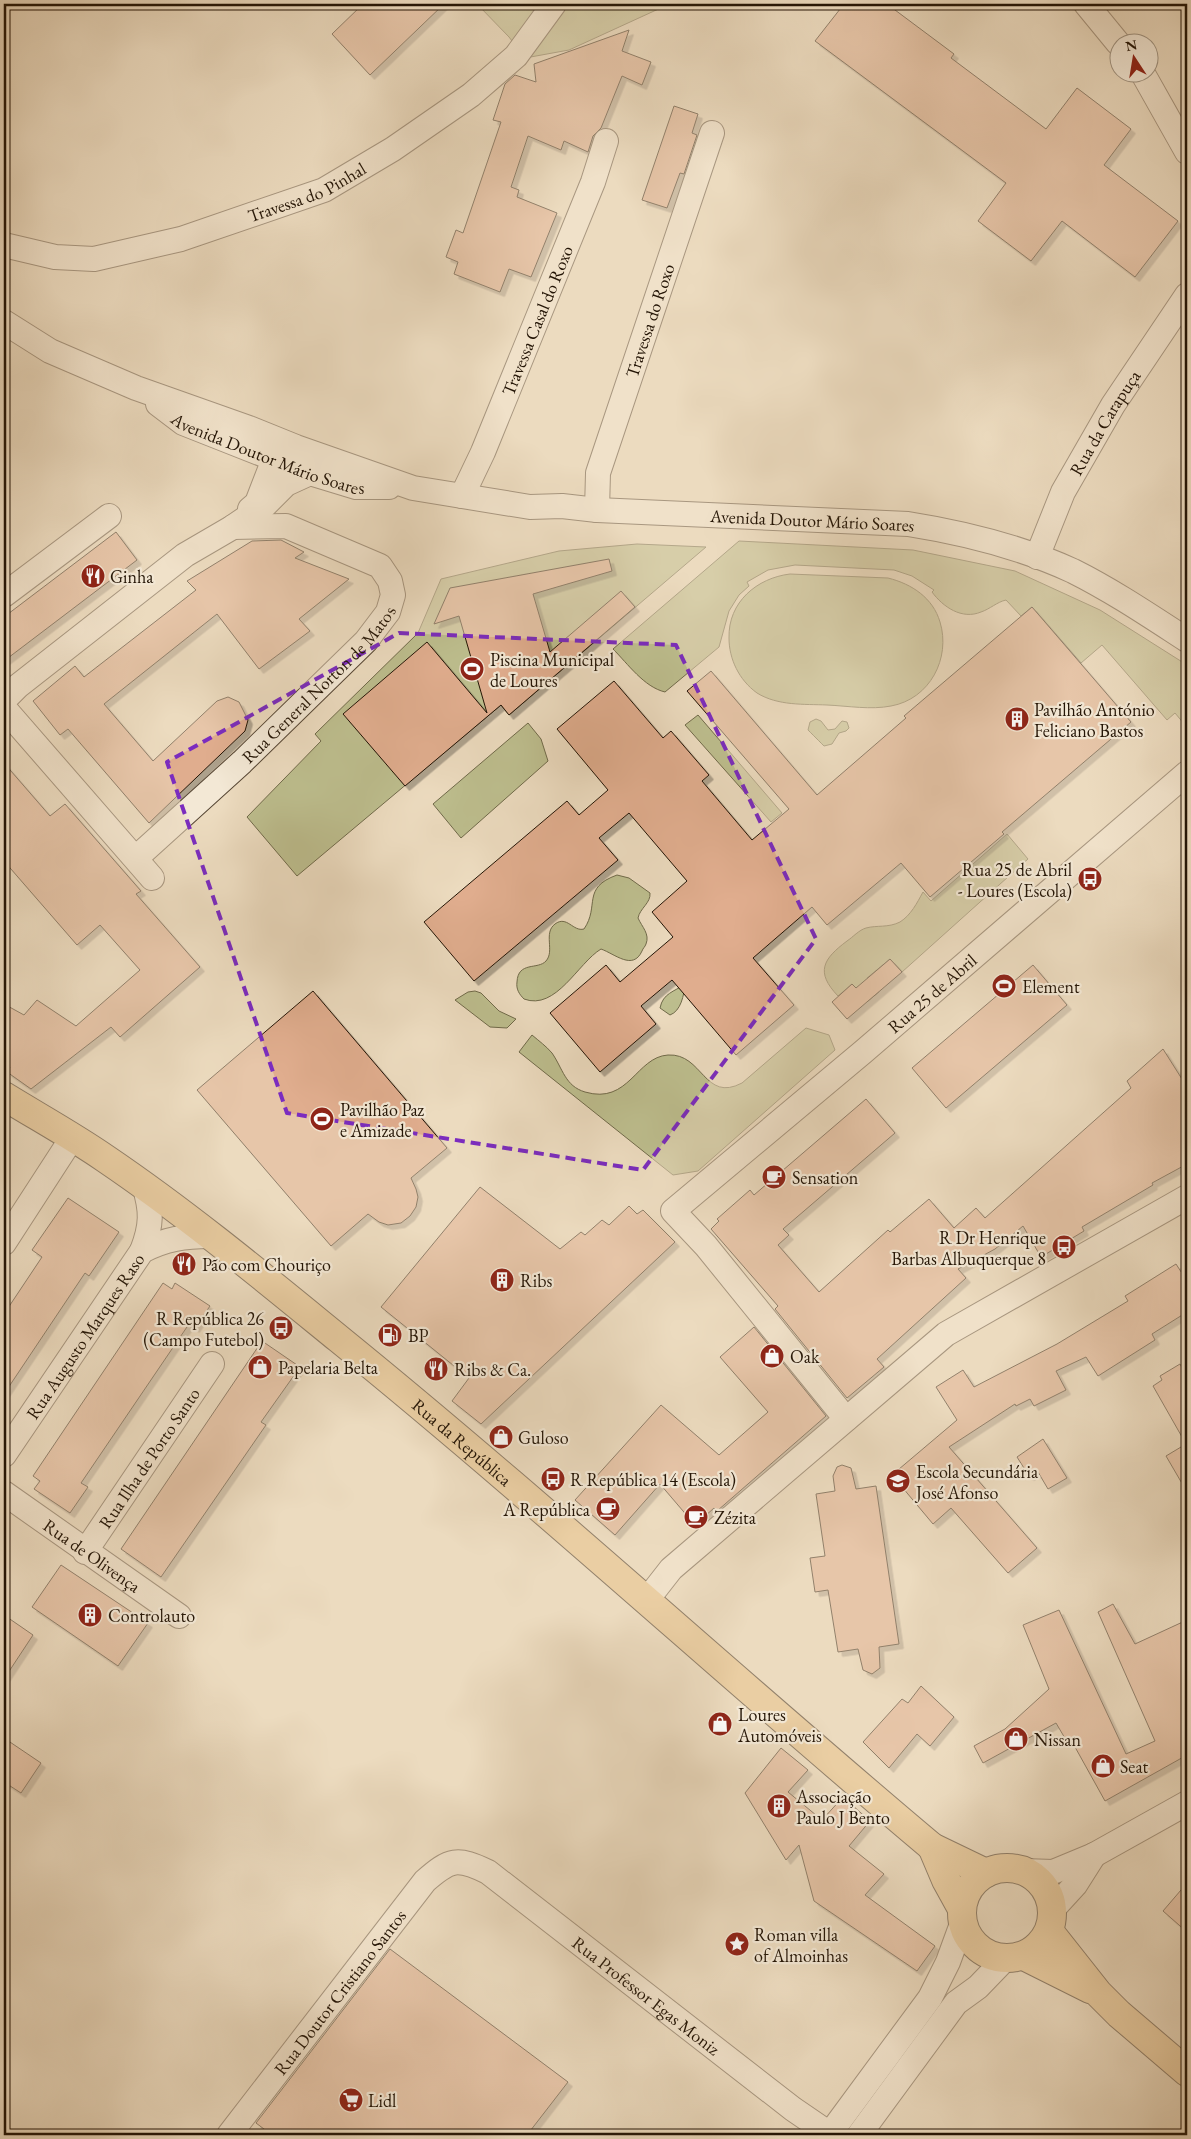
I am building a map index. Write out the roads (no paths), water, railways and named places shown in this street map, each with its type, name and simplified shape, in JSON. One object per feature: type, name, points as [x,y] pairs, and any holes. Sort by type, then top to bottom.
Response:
[{"type":"main road","name":"Rua da República","points":[[4,1096],[144,1185],[210,1236],[387,1377],[490,1464],[932,1847],[986,1872]]},
{"type":"main road","name":"Rua da República","points":[[932,1847],[962,1915]]},
{"type":"main road","points":[[1098,1993],[1014,1958],[988,1955],[973,1945],[962,1915],[966,1894],[974,1881],[986,1872],[1005,1868],[1024,1871],[1038,1880],[1048,1893],[1051,1920],[1098,1993],[1119,2014],[1187,2072]]},
{"type":"main road","points":[[1014,1958],[1039,1946],[1051,1920]]},
{"type":"street","name":"Travessa do Pinhal","points":[[4,245],[55,257],[94,259],[181,239],[324,190],[393,148],[471,95],[516,56],[554,4]]},
{"type":"street","points":[[1086,4],[1109,32]]},
{"type":"street","points":[[1148,82],[1187,152]]},
{"type":"street","name":"Travessa do Roxo","points":[[597,510],[598,472],[712,133]]},
{"type":"street","name":"Travessa Casal do Roxo","points":[[462,496],[483,452],[593,182],[606,142]]},
{"type":"street","name":"Rua da Carapuça","points":[[1037,557],[1063,492],[1113,405],[1187,295]]},
{"type":"street","name":"Avenida Doutor Mário Soares","points":[[4,322],[11,339],[50,351],[272,448],[310,473],[356,486],[413,488],[530,507],[562,506],[597,510],[908,524],[946,530],[984,539],[1072,571],[1143,611],[1187,640]]},
{"type":"street","points":[[233,527],[257,503],[272,448]]},
{"type":"street","name":"Avenida Doutor Mário Soares","points":[[272,448],[296,448],[413,488]]},
{"type":"street","points":[[4,700],[18,686],[185,555],[233,527],[265,505],[286,484],[310,473]]},
{"type":"street","points":[[233,527],[286,526],[278,493]]},
{"type":"street","points":[[4,595],[109,516]]},
{"type":"street","name":"Rua General Norton de Matos","points":[[136,858],[242,762],[366,641],[388,612],[393,594],[390,581],[380,566],[286,526]]},
{"type":"street","points":[[4,708],[152,878]]},
{"type":"street","name":"Rua 25 de Abril","points":[[846,1419],[706,1246],[673,1211],[863,1052],[1187,773]]},
{"type":"street","points":[[4,1243],[72,1138]]},
{"type":"street","points":[[142,1251],[150,1230],[150,1205],[144,1185]]},
{"type":"street","points":[[646,1600],[671,1569],[946,1334],[1187,1197]]},
{"type":"street","name":"Rua Augusto Marques Raso","points":[[4,1455],[142,1251],[158,1242],[183,1236],[210,1236]]},
{"type":"street","name":"Rua Ilha de Porto Santo","points":[[85,1552],[212,1364]]},
{"type":"street","name":"Rua de Olivença","points":[[4,1494],[179,1616]]},
{"type":"street","points":[[1024,1871],[1053,1872],[1094,1855],[1187,1803]]},
{"type":"street","points":[[1051,1920],[1094,1855]]},
{"type":"street","name":"Rua Doutor Cristiano Santos","points":[[229,2135],[425,1880],[443,1865],[458,1862]]},
{"type":"street","name":"Rua Professor Egas Moniz","points":[[458,1862],[471,1864],[488,1872],[793,2109],[830,2135]]},
{"type":"street","points":[[830,2135],[930,1998],[948,1962],[962,1915]]},
{"type":"street","points":[[859,2135],[956,2003],[1014,1958]]},
{"type":"place","name":"Ginha","points":[[93,576]]},
{"type":"place","name":"Piscina Municipal de Loures","points":[[472,669]]},
{"type":"place","name":"Pavilhão António Feliciano Bastos","points":[[1017,719]]},
{"type":"place","name":"Rua 25 de Abril - Loures (Escola)","points":[[1090,879]]},
{"type":"place","name":"Element","points":[[1004,986]]},
{"type":"place","name":"Pavilhão Paz e Amizade","points":[[322,1119]]},
{"type":"place","name":"Sensation","points":[[774,1177]]},
{"type":"place","name":"R Dr Henrique Barbas Albuquerque 8","points":[[1064,1247]]},
{"type":"place","name":"Pão com Chouriço","points":[[184,1264]]},
{"type":"place","name":"Ribs","points":[[502,1280]]},
{"type":"place","name":"R República 26 (Campo Futebol)","points":[[281,1328]]},
{"type":"place","name":"BP","points":[[390,1335]]},
{"type":"place","name":"Oak","points":[[772,1356]]},
{"type":"place","name":"Papelaria Belta","points":[[260,1367]]},
{"type":"place","name":"Ribs & Ca.","points":[[436,1369]]},
{"type":"place","name":"Guloso","points":[[501,1437]]},
{"type":"place","name":"R República 14 (Escola)","points":[[553,1479]]},
{"type":"place","name":"Escola Secundária José Afonso","points":[[898,1481]]},
{"type":"place","name":"A República","points":[[608,1509]]},
{"type":"place","name":"Zézita","points":[[696,1517]]},
{"type":"place","name":"Controlauto","points":[[90,1615]]},
{"type":"place","name":"Loures Automóveis","points":[[720,1724]]},
{"type":"place","name":"Nissan","points":[[1016,1739]]},
{"type":"place","name":"Seat","points":[[1103,1766]]},
{"type":"place","name":"Associação Paulo J Bento","points":[[779,1806]]},
{"type":"place","name":"Roman villa of Almoinhas","points":[[737,1944]]},
{"type":"place","name":"Lidl","points":[[351,2100]]}]
